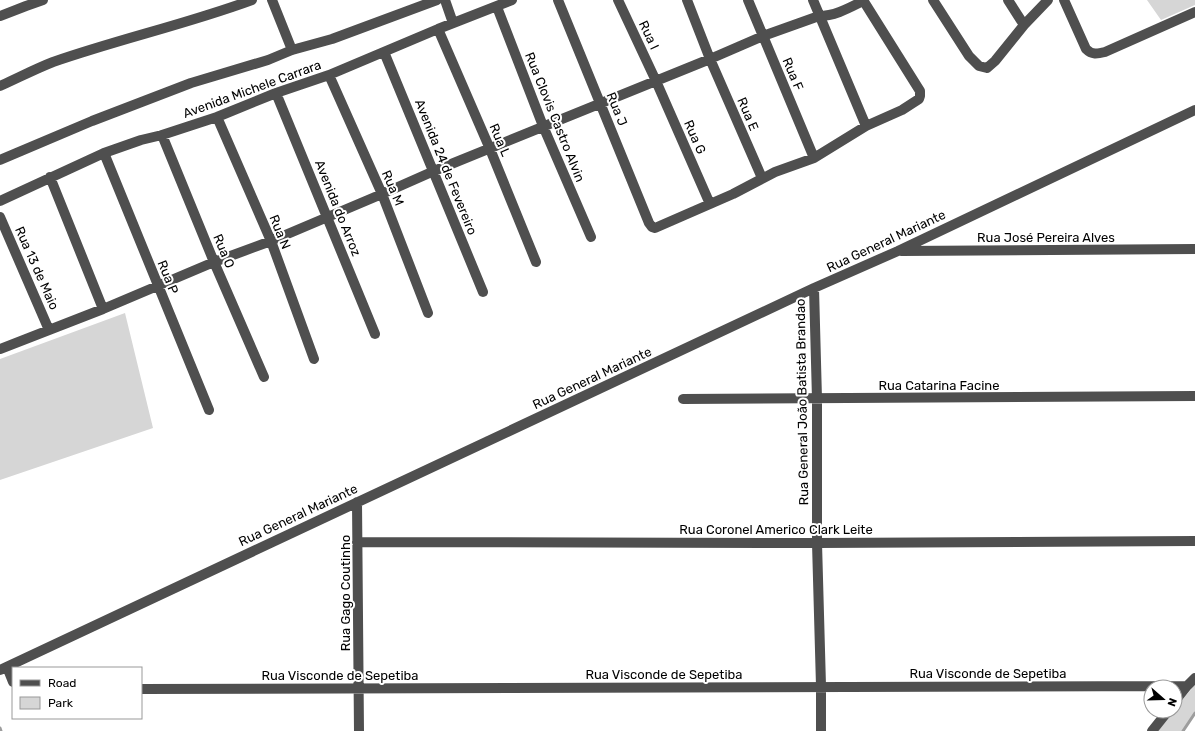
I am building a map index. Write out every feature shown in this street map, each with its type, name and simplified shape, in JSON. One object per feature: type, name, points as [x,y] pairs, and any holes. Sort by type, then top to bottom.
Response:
[{"type":"street","points":[[0,16],[43,0]]},
{"type":"street","points":[[0,86],[52,63],[252,0]]},
{"type":"street","points":[[272,0],[292,50]]},
{"type":"street","points":[[0,160],[92,121],[190,83],[268,60],[292,50],[332,39],[437,0]]},
{"type":"street","points":[[445,0],[454,23]]},
{"type":"street","name":"Avenida Michele Carrara","points":[[0,201],[104,153],[141,140],[162,135],[276,93],[329,76],[438,29],[512,0]]},
{"type":"street","name":"Rua J","points":[[558,0],[652,227],[655,228],[710,204]]},
{"type":"street","name":"Rua I","points":[[618,0],[656,81]]},
{"type":"street","name":"Rua E","points":[[687,0],[710,59],[762,178]]},
{"type":"street","name":"Rua F","points":[[748,0],[814,158]]},
{"type":"street","points":[[812,0],[866,126]]},
{"type":"street","points":[[0,349],[103,309],[214,262],[271,241],[434,171],[763,36],[819,16],[826,16],[848,9],[863,0],[921,93],[919,99],[902,110],[866,126],[814,158],[775,172],[710,204]]},
{"type":"street","points":[[933,0],[969,56],[974,62],[987,68],[992,65],[1024,25],[1048,0]]},
{"type":"street","points":[[1008,0],[1024,25]]},
{"type":"street","points":[[1064,0],[1086,49],[1090,53],[1096,54],[1105,52],[1195,12]]},
{"type":"street","name":"Rua Clovis Castro Alvin","points":[[497,7],[543,126],[591,236]]},
{"type":"street","name":"Rua L","points":[[438,29],[490,149],[536,262]]},
{"type":"street","name":"Avenida 24 de Fevereiro","points":[[384,52],[483,292]]},
{"type":"street","name":"Rua M","points":[[329,76],[382,194],[428,313]]},
{"type":"street","name":"Rua G","points":[[656,81],[710,204]]},
{"type":"street","name":"Avenida do Arroz","points":[[276,93],[376,334]]},
{"type":"street","name":"Rua General Mariante","points":[[4,669],[814,288],[898,251],[1195,110]]},
{"type":"street","name":"Rua N","points":[[217,116],[271,241],[314,358]]},
{"type":"street","name":"Rua O","points":[[162,135],[214,262],[264,377]]},
{"type":"street","name":"Rua P","points":[[104,153],[209,410]]},
{"type":"street","points":[[50,177],[103,309]]},
{"type":"street","name":"Rua 13 de Maio","points":[[0,216],[50,330]]},
{"type":"street","name":"Rua José Pereira Alves","points":[[898,251],[1195,249]]},
{"type":"street","name":"Rua General João Batista Brandao","points":[[814,288],[821,731]]},
{"type":"street","name":"Rua Catarina Facine","points":[[683,399],[1195,396]]},
{"type":"street","name":"Rua Gago Coutinho","points":[[357,502],[359,731]]},
{"type":"street","name":"Rua Coronel Americo Clark Leite","points":[[357,542],[817,543],[1195,541]]},
{"type":"street","points":[[4,669],[12,681]]},
{"type":"street","points":[[1183,691],[1195,678]]},
{"type":"street","name":"Rua Visconde de Sepetiba","points":[[142,689],[1187,686]]},
{"type":"street","points":[[1152,731],[1162,719]]},
{"type":"green space","points":[[1147,0],[1195,0],[1195,5],[1161,20]]},
{"type":"green space","points":[[125,313],[153,428],[0,480],[0,359]]},
{"type":"green space","points":[[1195,685],[1195,712],[1182,731],[1158,731],[1167,719],[1183,719],[1183,699]]},
{"type":"waterway","points":[[1183,731],[1195,713]]}]
